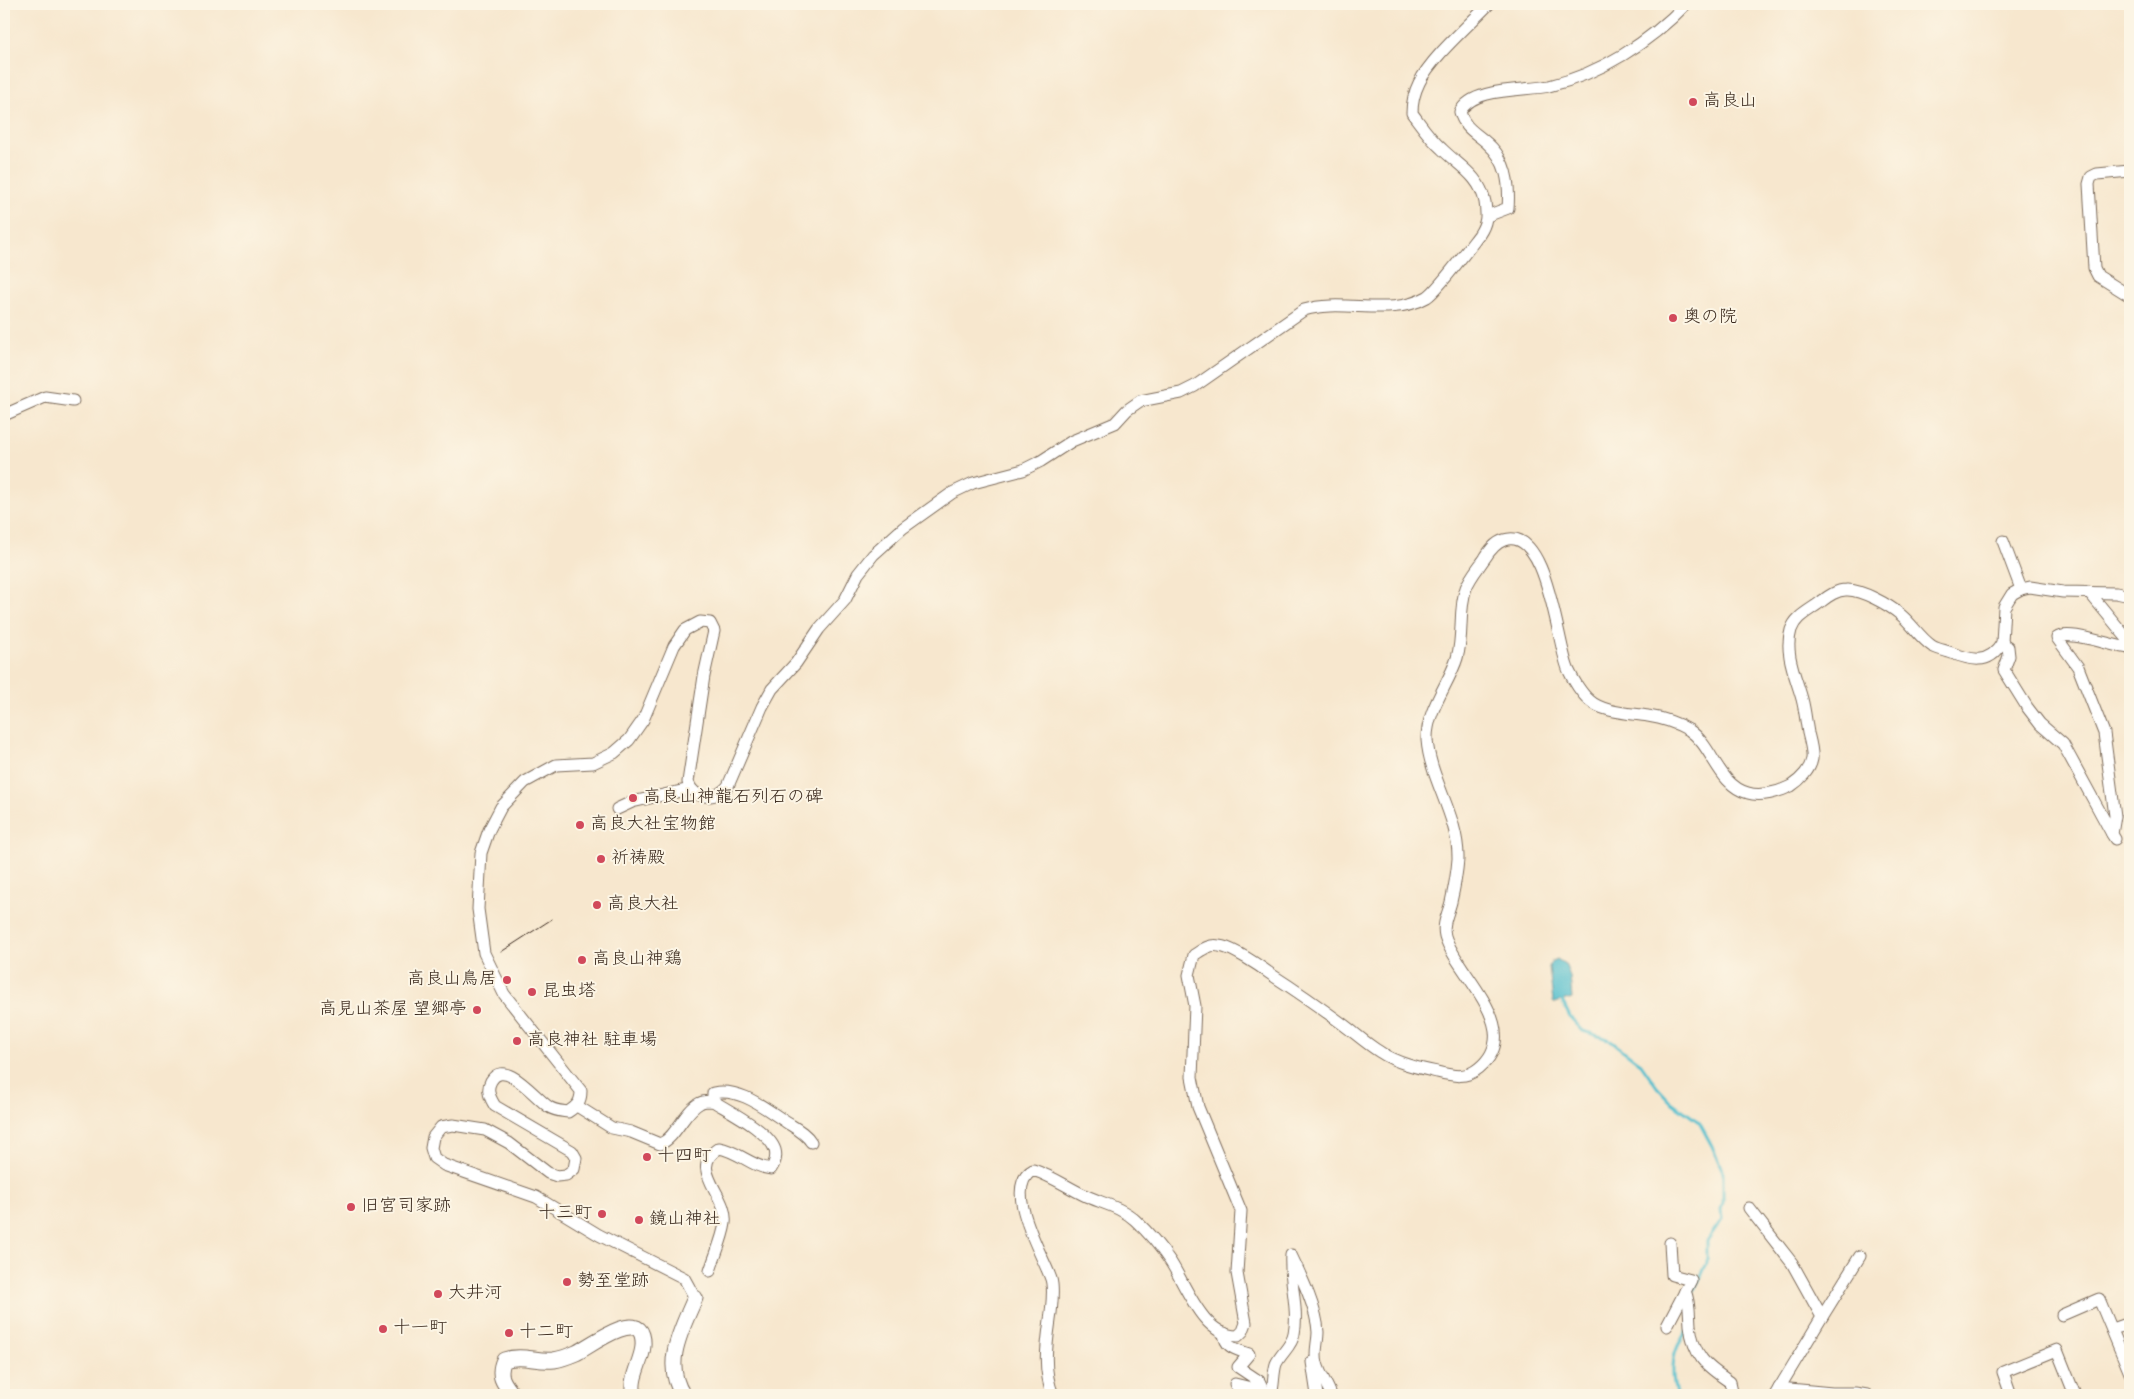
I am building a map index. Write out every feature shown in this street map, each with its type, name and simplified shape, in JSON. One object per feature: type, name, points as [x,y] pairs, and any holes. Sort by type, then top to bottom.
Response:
[{"type":"main road","points":[[683,1395],[673,1369],[675,1348],[695,1298]]},
{"type":"main road","points":[[513,1395],[501,1380],[500,1368],[504,1360],[515,1356],[553,1360],[576,1353],[622,1328],[632,1327],[639,1330],[643,1336],[642,1351],[633,1380],[634,1395]]},
{"type":"street","points":[[695,1298],[684,1278],[599,1235],[536,1197],[444,1166],[434,1158],[430,1148],[433,1137],[441,1127],[453,1124],[485,1130],[509,1143],[548,1173],[557,1176],[566,1175],[574,1169],[576,1158],[572,1151],[495,1106],[489,1095],[490,1083],[494,1076],[501,1073],[510,1074],[548,1106],[556,1110],[568,1112],[577,1106],[581,1098],[581,1091],[504,994],[484,953],[478,909],[479,870],[481,853],[489,830],[501,807],[525,782],[556,766],[592,763],[614,754],[629,740],[644,720],[674,646],[684,630],[700,622],[710,623],[714,631],[704,676],[688,782],[690,789],[698,795],[711,798],[722,793],[728,786],[762,707],[772,689],[796,664],[819,629],[845,600],[858,574],[873,555],[910,523],[952,493],[974,482],[1023,470],[1072,441],[1115,423],[1127,410],[1140,401],[1181,393],[1195,386],[1304,310],[1334,305],[1404,305],[1428,297],[1479,235],[1486,225],[1487,216],[1480,185],[1468,171],[1441,149],[1412,113],[1412,99],[1419,81],[1438,57],[1489,4]]},
{"type":"street","points":[[1487,216],[1508,208],[1507,176],[1497,154],[1489,144],[1470,130],[1462,120],[1460,112],[1463,106],[1470,100],[1504,90],[1550,86],[1614,60],[1668,24],[1686,4]]},
{"type":"street","points":[[2130,171],[2097,174],[2090,177],[2089,184],[2094,268],[2098,276],[2130,296]]},
{"type":"street","points":[[4,415],[45,397],[72,401]]},
{"type":"street","points":[[1053,1395],[1047,1379],[1045,1359],[1052,1299],[1051,1280],[1023,1213],[1020,1198],[1023,1182],[1028,1173],[1033,1170],[1117,1208],[1134,1218],[1148,1232],[1170,1262],[1200,1313],[1216,1329],[1230,1336],[1238,1336],[1246,1323],[1237,1273],[1242,1211],[1200,1113],[1192,1077],[1195,1006],[1189,975],[1194,954],[1209,946],[1222,946],[1258,965],[1288,985],[1381,1054],[1401,1062],[1432,1072],[1460,1077],[1473,1072],[1484,1064],[1491,1052],[1495,1038],[1488,1005],[1453,952],[1445,935],[1444,923],[1452,898],[1458,861],[1457,844],[1427,738],[1430,720],[1457,657],[1463,600],[1467,586],[1491,548],[1506,539],[1515,540],[1522,543],[1542,568],[1568,671],[1589,700],[1598,706],[1616,711],[1654,716],[1694,733],[1724,776],[1734,786],[1746,793],[1763,794],[1788,788],[1799,780],[1808,769],[1813,757],[1802,701],[1788,646],[1791,630],[1797,618],[1837,591],[1849,589],[1867,595],[1901,614],[1932,646],[1968,659],[1981,659],[1994,655],[2002,643],[2004,607],[2012,594],[2021,589],[2030,587],[2062,592],[2089,592],[2130,596]]},
{"type":"street","points":[[2003,541],[2021,589]]},
{"type":"street","points":[[2089,592],[2130,642]]},
{"type":"street","points":[[2002,643],[2008,647],[2009,656],[2004,670],[2040,724],[2063,744],[2113,837],[2115,816],[2105,737],[2078,667],[2057,638],[2062,636],[2092,639],[2110,645],[2130,648]]},
{"type":"street","points":[[617,809],[632,802],[690,789]]},
{"type":"street","points":[[712,1101],[713,1093],[720,1091],[744,1097],[772,1112],[807,1136],[811,1142]]},
{"type":"street","points":[[577,1106],[612,1128],[631,1132],[660,1144],[666,1142],[679,1124],[700,1103],[712,1101],[749,1124],[771,1142],[776,1151],[776,1161],[771,1169],[762,1168],[729,1149],[719,1148],[711,1153],[706,1170],[725,1209],[725,1223],[710,1271]]},
{"type":"street","points":[[1749,1208],[1792,1263],[1822,1317]]},
{"type":"street","points":[[1667,1326],[1687,1295],[1691,1280],[1672,1276],[1670,1243]]},
{"type":"street","points":[[1272,1395],[1276,1364],[1290,1345],[1294,1334],[1295,1308],[1290,1271],[1291,1255],[1301,1276],[1318,1332],[1312,1363],[1317,1395]]},
{"type":"street","points":[[1860,1256],[1777,1392],[1855,1393],[1867,1395]]},
{"type":"street","points":[[1687,1295],[1691,1330],[1696,1351],[1708,1367],[1730,1382],[1733,1395]]},
{"type":"street","points":[[2062,1315],[2099,1299],[2130,1373]]},
{"type":"street","points":[[2113,1330],[2130,1323]]},
{"type":"street","points":[[1224,1333],[1224,1341],[1228,1347],[1248,1354]]},
{"type":"street","points":[[1240,1334],[1248,1354]]},
{"type":"street","points":[[1315,1348],[1317,1362],[1331,1395]]},
{"type":"street","points":[[2011,1395],[2002,1372],[2057,1350],[2075,1395]]},
{"type":"street","points":[[1248,1354],[1238,1367],[1259,1381],[1264,1391],[1235,1384],[1240,1391],[1248,1395]]},
{"type":"water","points":[[1557,959],[1565,964],[1570,976],[1572,998],[1555,1003],[1553,1001],[1549,967],[1551,962]]},
{"type":"waterway","points":[[1562,1001],[1570,1017],[1583,1031],[1608,1039],[1641,1064],[1657,1087],[1670,1101],[1699,1122],[1712,1146],[1723,1172],[1722,1219],[1707,1241],[1707,1263],[1697,1285],[1689,1295]]},
{"type":"waterway","points":[[1676,1395],[1673,1379],[1674,1355],[1686,1332]]},
{"type":"tram line","points":[[501,952],[552,919]]},
{"type":"place","name":"高良山","points":[[1693,102]]},
{"type":"place","name":"奥の院","points":[[1673,318]]},
{"type":"place","name":"高良山神龍石列石の碑","points":[[633,798]]},
{"type":"place","name":"高良大社宝物館","points":[[580,825]]},
{"type":"place","name":"祈祷殿","points":[[601,859]]},
{"type":"place","name":"高良大社","points":[[597,905]]},
{"type":"place","name":"高良山神鶏","points":[[582,960]]},
{"type":"place","name":"高良山鳥居","points":[[507,980]]},
{"type":"place","name":"昆虫塔","points":[[532,992]]},
{"type":"place","name":"高見山茶屋 望郷亭","points":[[477,1010]]},
{"type":"place","name":"高良神社 駐車場","points":[[517,1041]]},
{"type":"place","name":"十四町","points":[[647,1157]]},
{"type":"place","name":"旧宮司家跡","points":[[351,1207]]},
{"type":"place","name":"十三町","points":[[602,1214]]},
{"type":"place","name":"鏡山神社","points":[[639,1220]]},
{"type":"place","name":"勢至堂跡","points":[[567,1282]]},
{"type":"place","name":"大井河","points":[[438,1294]]},
{"type":"place","name":"十一町","points":[[383,1329]]},
{"type":"place","name":"十二町","points":[[509,1333]]}]
